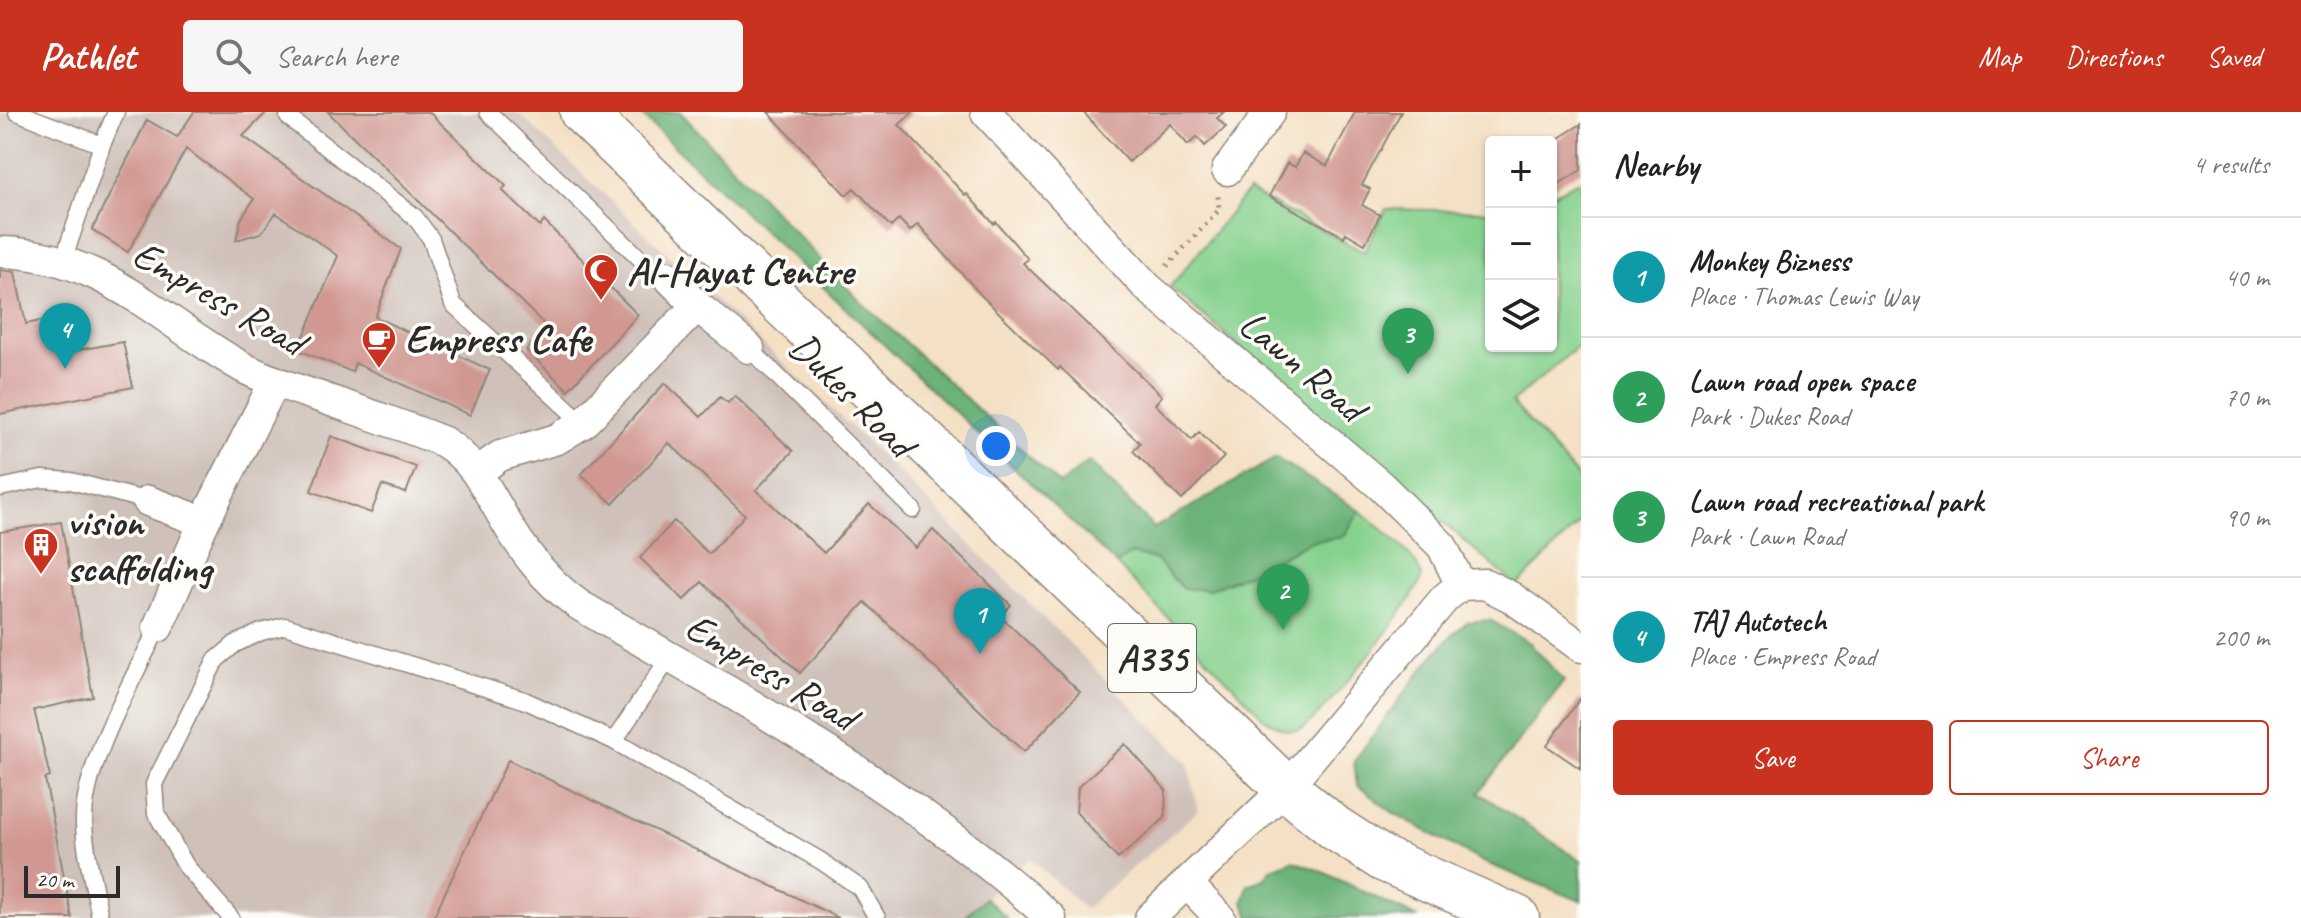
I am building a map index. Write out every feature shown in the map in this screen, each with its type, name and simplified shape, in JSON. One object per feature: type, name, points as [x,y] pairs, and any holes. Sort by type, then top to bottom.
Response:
[{"type":"main road","name":"A335","points":[[582,112],[1286,788],[1335,828],[1383,859],[1517,918]]},
{"type":"street","name":"Lawn Road","points":[[986,112],[1147,287],[1381,486],[1442,546],[1461,585]]},
{"type":"street","points":[[1227,170],[1270,112]]},
{"type":"street","name":"Empress Road","points":[[0,252],[33,254],[63,261],[97,275],[144,301],[244,368],[444,442],[462,454],[477,472],[527,555],[557,590],[797,731],[892,793],[991,866],[1051,918]]},
{"type":"street","name":"Dukes Road","points":[[667,276],[697,306],[749,348]]},
{"type":"street","points":[[477,472],[500,456],[557,439],[583,423],[697,306]]},
{"type":"street","points":[[158,627],[204,522],[275,381]]},
{"type":"street","points":[[148,501],[204,522]]},
{"type":"street","points":[[1150,918],[1286,788],[1445,598],[1461,585],[1485,584],[1511,597],[1581,647]]},
{"type":"street","points":[[1188,884],[1220,918]]},
{"type":"lane","points":[[17,112],[102,145]]},
{"type":"lane","points":[[63,261],[116,112]]},
{"type":"lane","name":"Dukes Road","points":[[488,112],[650,268],[667,276]]},
{"type":"lane","points":[[288,117],[415,217],[431,239],[453,304],[583,423]]},
{"type":"lane","name":"Dukes Road","points":[[749,348],[913,510]]},
{"type":"lane","points":[[0,488],[42,479],[71,481],[148,501]]},
{"type":"lane","points":[[231,918],[186,866],[156,813],[154,784],[216,660],[235,644],[261,632],[285,626],[524,700],[614,741],[821,861],[860,888],[877,918]]},
{"type":"lane","points":[[100,918],[84,822],[88,786],[99,754],[158,627]]},
{"type":"lane","points":[[614,741],[669,658]]},
{"type":"path","points":[[1147,287],[1219,210],[1218,186],[1227,170]]},
{"type":"shaded area","points":[[0,112],[517,112],[888,462],[1188,762],[1198,811],[1085,909],[1030,858],[968,913],[967,918],[0,918]]},
{"type":"green space","points":[[638,112],[680,112],[858,299],[1060,485],[1089,461],[1154,528],[1276,458],[1360,511],[1343,537],[1311,541],[1252,572],[1207,590],[1182,588],[1155,559],[1131,554],[1116,564]]},
{"type":"green space","points":[[1581,180],[1581,344],[1512,402],[1581,481],[1581,521],[1517,586],[1170,287],[1248,191],[1364,252],[1386,209],[1485,211],[1485,352],[1557,352],[1557,192]]},
{"type":"green space","points":[[1360,511],[1406,551],[1414,560],[1421,578],[1405,607],[1368,656],[1313,720],[1297,730],[1282,729],[1264,718],[1116,564],[1131,554],[1155,559],[1182,588],[1227,583],[1311,541],[1343,537]]},
{"type":"green space","points":[[1490,620],[1530,643],[1564,681],[1479,793],[1581,861],[1581,901],[1481,861],[1392,812],[1357,785],[1354,761],[1428,662],[1467,622]]},
{"type":"green space","points":[[1293,861],[1321,871],[1418,918],[1250,917],[1243,902],[1248,885],[1264,879],[1271,869]]},
{"type":"green space","points":[[985,898],[1007,918],[967,918],[968,913]]},
{"type":"building","points":[[194,112],[267,112],[243,136],[401,249],[375,317],[490,370],[470,415],[355,363],[352,372],[298,350],[338,256],[276,213],[261,233],[236,240],[241,219],[254,199],[186,149],[128,252],[92,230],[147,120],[177,137]]},
{"type":"building","points":[[328,112],[429,112],[506,186],[502,190],[540,227],[544,221],[638,315],[568,390],[526,350],[546,326]]},
{"type":"building","points":[[768,112],[913,112],[899,125],[994,224],[996,222],[1028,259],[1023,263],[1162,396],[1155,404],[1192,440],[1199,432],[1224,457],[1182,500],[1133,451],[1140,443],[1060,367],[1058,370],[980,294],[918,224],[910,231],[899,219],[891,227],[854,188],[846,195]]},
{"type":"building","points":[[1083,112],[1224,112],[1217,118],[1226,127],[1205,146],[1197,137],[1188,145],[1170,124],[1129,162]]},
{"type":"building","points":[[1355,112],[1401,112],[1362,185],[1370,189],[1362,205],[1380,215],[1365,244],[1346,233],[1344,237],[1269,196],[1287,163],[1295,167],[1303,153],[1327,166]]},
{"type":"building","points":[[1581,124],[1581,170],[1557,185],[1557,139]]},
{"type":"building","points":[[0,270],[15,272],[26,324],[70,315],[78,350],[123,342],[133,387],[0,414]]},
{"type":"building","points":[[665,383],[701,417],[720,397],[728,403],[735,396],[793,451],[756,490],[824,553],[869,504],[916,548],[933,530],[1011,605],[1000,616],[1080,692],[1024,752],[865,602],[800,673],[702,582],[684,600],[640,558],[674,521],[709,554],[745,515],[669,443],[613,504],[581,474]]},
{"type":"building","points":[[331,436],[416,467],[406,493],[382,485],[371,513],[311,491]]},
{"type":"building","points":[[61,522],[93,697],[34,710],[50,777],[45,779],[72,918],[0,918],[0,532]]},
{"type":"building","points":[[1581,697],[1581,769],[1547,746]]},
{"type":"building","points":[[1125,744],[1166,790],[1165,818],[1118,859],[1076,812],[1078,787]]},
{"type":"building","points":[[508,760],[839,918],[433,918]]},
{"type":"place","name":"Al-Hayat Centre","points":[[601,302]]},
{"type":"place","name":"TAJ Autotech","points":[[65,369]]},
{"type":"place","name":"Empress Cafe","points":[[379,370]]},
{"type":"place","name":"Lawn road recreational park","points":[[1408,374]]},
{"type":"place","name":"vision scaffolding","points":[[41,576]]},
{"type":"place","name":"Lawn road open space","points":[[1283,630]]},
{"type":"place","name":"Monkey Bizness","points":[[980,654]]}]
